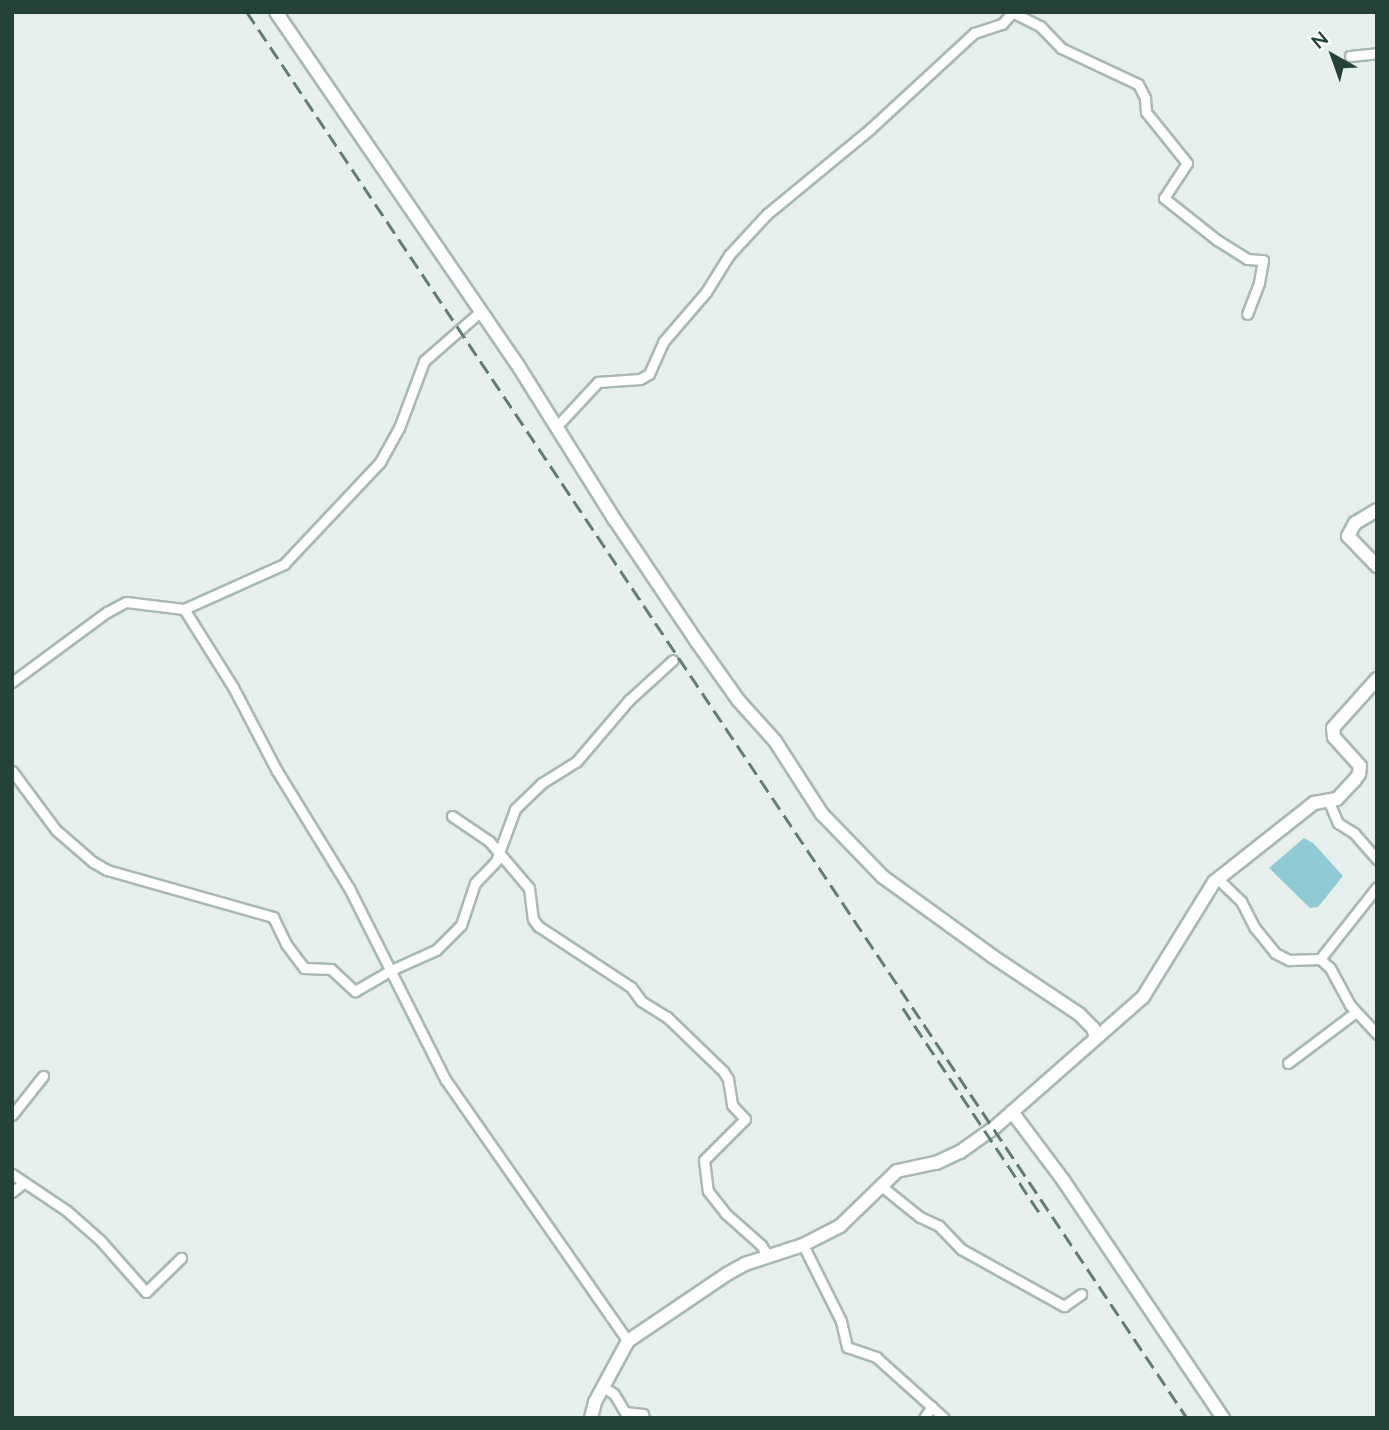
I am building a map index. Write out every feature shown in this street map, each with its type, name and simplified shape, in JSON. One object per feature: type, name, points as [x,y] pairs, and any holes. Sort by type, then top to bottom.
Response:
[{"type":"street","points":[[276,12],[481,311],[614,520],[739,701],[775,741],[808,794],[839,834],[892,884],[1084,1018],[1096,1038]]},
{"type":"street","points":[[556,427],[598,382],[640,379],[649,374],[663,342],[706,292],[729,255],[767,214],[870,129],[974,33],[1002,24],[1012,13],[1040,26],[1061,47],[1138,84],[1145,98],[1146,111],[1186,163],[1164,198],[1217,240],[1247,259],[1263,260],[1259,283],[1247,314]]},
{"type":"street","points":[[1350,56],[1377,53]]},
{"type":"street","points":[[12,682],[107,612],[126,602],[184,609],[275,570],[303,546],[380,462],[399,428],[424,361],[481,311]]},
{"type":"street","points":[[1377,510],[1356,523],[1348,536],[1377,566]]},
{"type":"street","points":[[184,609],[233,687],[277,771],[349,888],[445,1080],[628,1341]]},
{"type":"street","points":[[12,771],[56,830],[107,870],[273,918],[286,944],[304,968],[331,969],[355,991],[436,950],[461,925],[475,883],[496,861],[514,809],[542,783],[576,762],[629,701],[673,660]]},
{"type":"street","points":[[591,1418],[603,1387],[628,1341],[727,1274],[768,1256],[803,1245],[840,1226],[880,1185],[907,1167],[936,1163],[960,1152],[1012,1112],[1148,992],[1201,899],[1218,879],[1314,803],[1329,802],[1354,781],[1360,769],[1354,757],[1334,737],[1333,728],[1377,679]]},
{"type":"street","points":[[1329,802],[1338,823],[1354,833],[1377,859]]},
{"type":"street","points":[[452,816],[499,851],[529,888],[533,919],[538,926],[631,986],[641,1001],[667,1017],[723,1071],[728,1079],[732,1105],[745,1119],[704,1160],[708,1191],[724,1213],[761,1245],[768,1256]]},
{"type":"street","points":[[1218,879],[1241,901],[1255,928],[1275,953],[1289,960],[1320,959],[1330,968],[1356,1012],[1377,1034]]},
{"type":"street","points":[[1320,959],[1377,887]]},
{"type":"street","points":[[1288,1063],[1356,1012]]},
{"type":"street","points":[[12,1115],[43,1076]]},
{"type":"street","points":[[1012,1112],[1071,1191],[1223,1418]]},
{"type":"street","points":[[12,1174],[67,1211],[92,1232],[146,1292],[181,1258]]},
{"type":"street","points":[[12,1192],[23,1183]]},
{"type":"street","points":[[880,1185],[920,1217],[939,1226],[961,1249],[1064,1306],[1081,1294]]},
{"type":"street","points":[[803,1245],[841,1321],[847,1347],[876,1357],[944,1418]]},
{"type":"street","points":[[603,1387],[614,1394],[625,1412],[643,1414],[644,1418]]},
{"type":"street","points":[[924,1418],[932,1406]]},
{"type":"water","points":[[1304,838],[1313,843],[1343,876],[1318,907],[1310,908],[1269,868]]},
{"type":"railway","points":[[247,12],[1187,1418]]},
{"type":"railway","points":[[903,1008],[1041,1215]]}]
